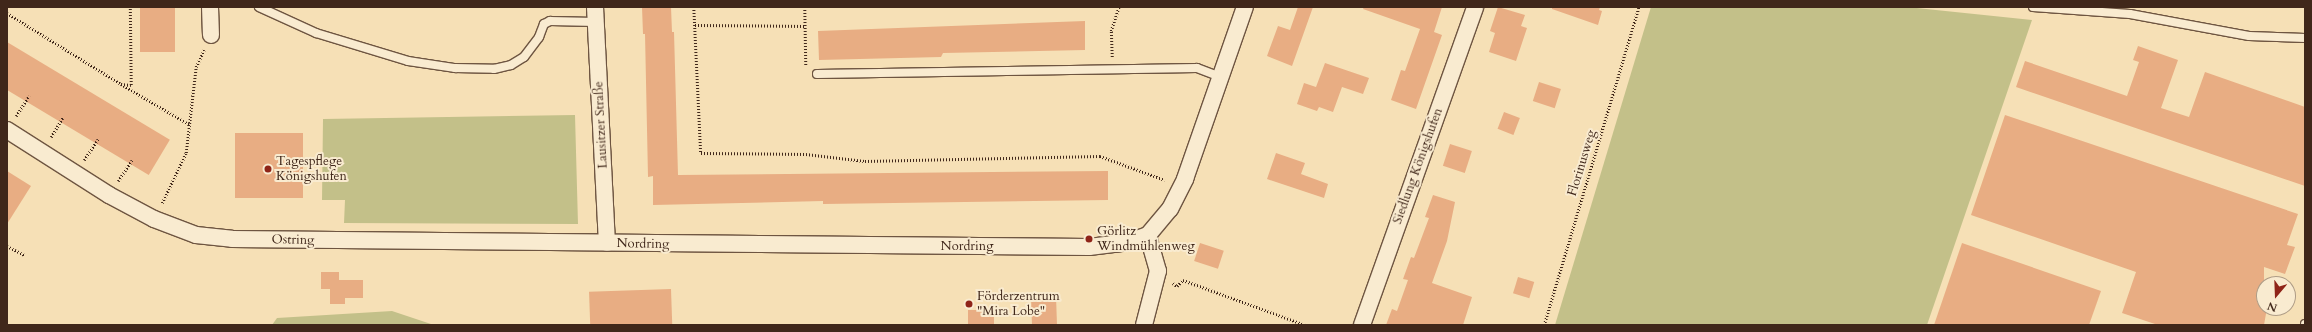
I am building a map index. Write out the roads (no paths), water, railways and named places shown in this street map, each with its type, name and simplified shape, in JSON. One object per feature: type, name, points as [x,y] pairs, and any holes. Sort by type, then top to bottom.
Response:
[{"type":"street","points":[[210,7],[211,35]]},
{"type":"street","name":"Nordring","points":[[607,243],[1089,247],[1128,242],[1148,235],[1164,219],[1181,187],[1245,7]]},
{"type":"street","name":"Siedlung Königshufen","points":[[1362,325],[1475,7]]},
{"type":"street","name":"Lausitzer Straße","points":[[596,14],[607,243]]},
{"type":"street","name":"Ostring","points":[[7,130],[109,195],[154,219],[196,235],[232,239],[607,243]]},
{"type":"street","points":[[1144,325],[1158,271],[1148,235]]},
{"type":"lane","points":[[259,7],[316,33],[408,61],[456,68],[494,69],[510,65],[524,57],[540,37],[544,24],[550,21],[596,14]]},
{"type":"lane","points":[[2033,7],[2129,10],[2249,36],[2305,38]]},
{"type":"lane","points":[[817,74],[1197,68],[1221,77]]},
{"type":"place","name":"Tagespflege Königshufen","points":[[268,169]]},
{"type":"place","name":"Görlitz Windmühlenweg","points":[[1089,239]]},
{"type":"place","name":"Förderzentrum \"Mira Lobe\"","points":[[969,304]]}]
